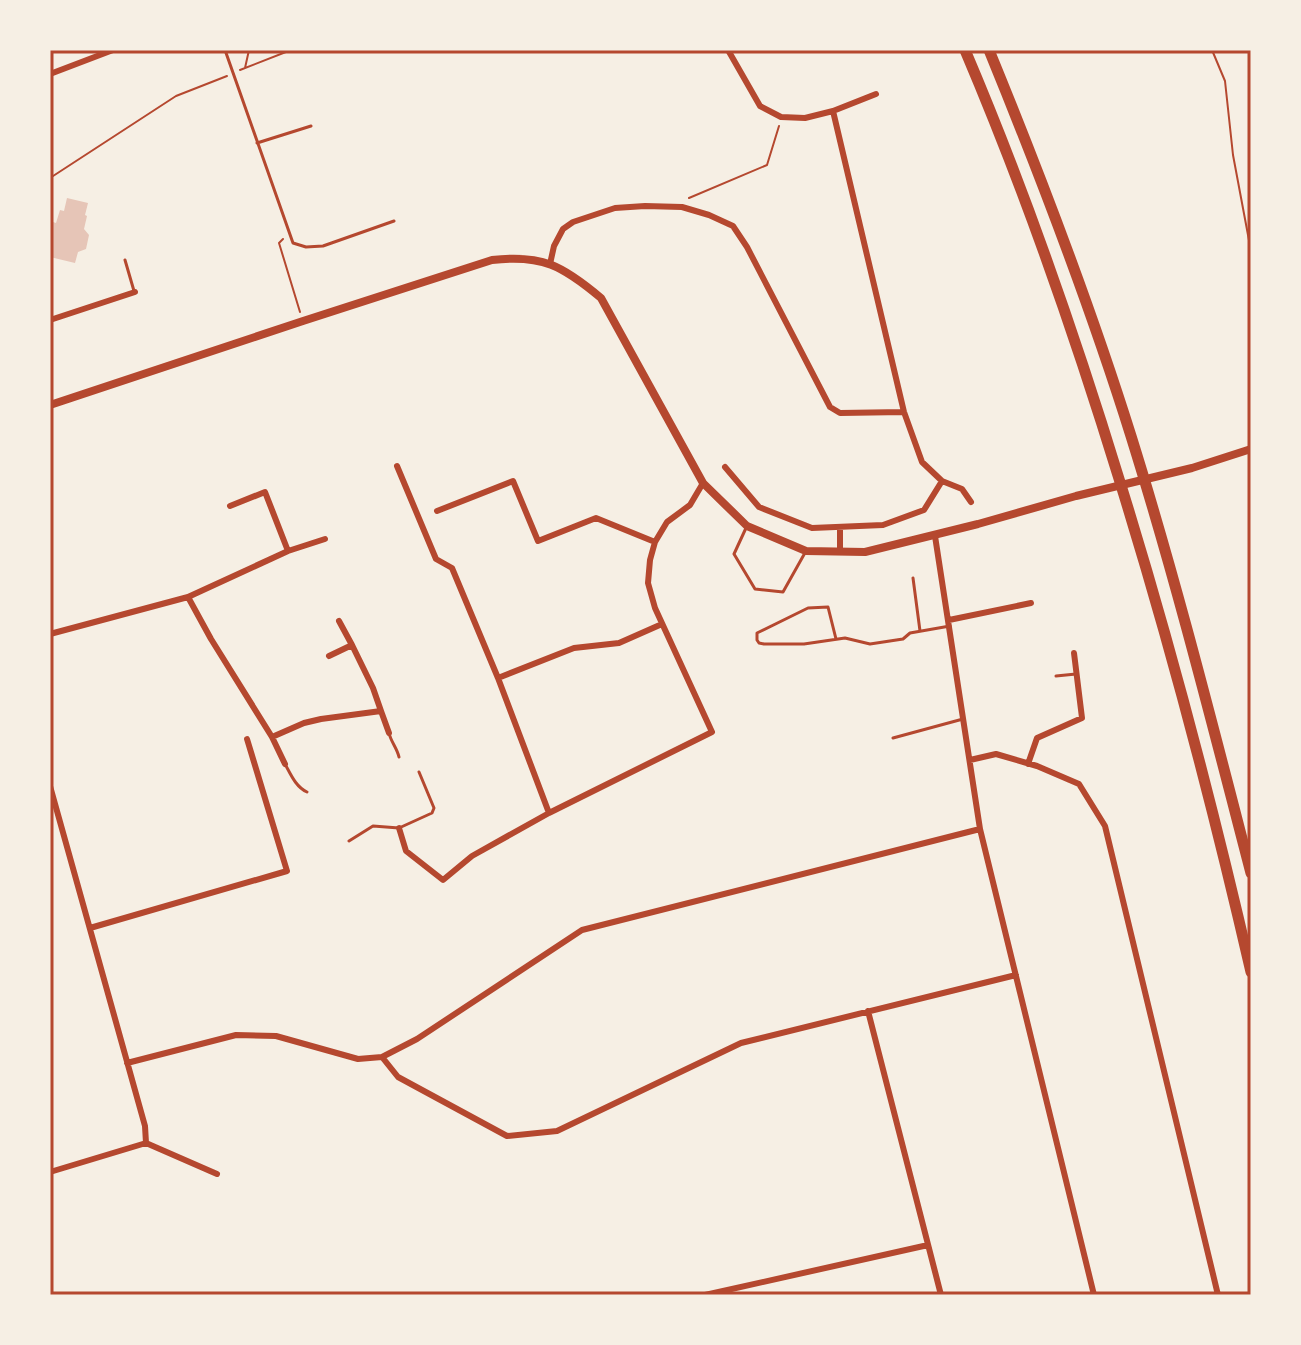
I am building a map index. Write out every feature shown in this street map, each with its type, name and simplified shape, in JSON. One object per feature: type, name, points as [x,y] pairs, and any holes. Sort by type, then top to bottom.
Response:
[{"type":"highway","points":[[965,50],[1049,264],[1091,386],[1184,703],[1251,972]]},
{"type":"highway","points":[[989,50],[1082,289],[1131,435],[1251,873]]},
{"type":"street","points":[[50,74],[113,50]]},
{"type":"street","points":[[728,50],[760,106],[781,117],[805,118],[876,94]]},
{"type":"street","points":[[833,111],[904,412],[922,462],[942,481],[962,489],[971,502]]},
{"type":"street","points":[[550,264],[554,246],[563,229],[573,222],[615,208],[682,207],[709,215],[733,226],[747,247],[830,407],[840,413],[904,412]]},
{"type":"street","points":[[50,405],[492,260],[516,257],[550,264],[576,276],[601,298],[703,483],[747,526],[806,551],[865,552],[935,536],[1076,496],[1192,468],[1251,449]]},
{"type":"street","points":[[50,320],[135,292]]},
{"type":"street","points":[[397,466],[436,559],[452,568],[549,813]]},
{"type":"street","points":[[725,467],[759,507],[812,528],[883,525],[924,510],[942,481]]},
{"type":"street","points":[[437,511],[513,481],[538,541],[596,518],[655,542]]},
{"type":"street","points":[[399,828],[406,851],[443,880],[472,856],[549,813],[712,732],[655,608],[648,583],[655,542],[667,522],[690,505],[703,483]]},
{"type":"street","points":[[230,506],[265,492],[288,551]]},
{"type":"street","points":[[840,527],[840,552]]},
{"type":"street","points":[[935,536],[980,829],[1094,1295]]},
{"type":"street","points":[[50,634],[188,597],[288,551],[325,539]]},
{"type":"street","points":[[188,597],[285,764]]},
{"type":"street","points":[[949,623],[1031,603]]},
{"type":"street","points":[[339,621],[373,688],[389,733]]},
{"type":"street","points":[[498,678],[574,648],[619,643],[662,624]]},
{"type":"street","points":[[329,656],[352,645]]},
{"type":"street","points":[[1028,764],[1037,738],[1082,718],[1074,653]]},
{"type":"street","points":[[272,737],[304,723],[381,711]]},
{"type":"street","points":[[90,928],[287,871],[247,739]]},
{"type":"street","points":[[970,760],[996,754],[1079,784],[1105,826],[1218,1295]]},
{"type":"street","points":[[50,786],[145,1126],[146,1143]]},
{"type":"street","points":[[127,1063],[236,1035],[276,1036],[358,1059],[382,1057],[417,1039],[582,930],[980,829]]},
{"type":"street","points":[[382,1057],[398,1077],[507,1136],[557,1131],[741,1043],[1016,975]]},
{"type":"street","points":[[868,1011],[941,1295]]},
{"type":"street","points":[[50,1172],[146,1143],[217,1174]]},
{"type":"street","points":[[705,1295],[928,1245]]},
{"type":"lane","points":[[225,50],[293,243],[313,248],[394,221]]},
{"type":"lane","points":[[257,143],[311,126]]},
{"type":"lane","points":[[125,260],[135,292]]},
{"type":"lane","points":[[747,526],[734,554],[755,589],[783,592],[806,551]]},
{"type":"lane","points":[[913,578],[920,631]]},
{"type":"lane","points":[[836,639],[828,607],[808,608],[757,633],[757,640],[764,644],[804,644],[852,638],[870,644],[903,639],[910,633],[949,623]]},
{"type":"lane","points":[[1056,676],[1076,674]]},
{"type":"lane","points":[[893,738],[964,719]]},
{"type":"lane","points":[[389,733],[399,757]]},
{"type":"lane","points":[[285,764],[301,790],[307,792]]},
{"type":"lane","points":[[349,841],[373,826],[399,828],[433,811],[419,772]]},
{"type":"path","points":[[245,68],[249,50]]},
{"type":"path","points":[[50,178],[176,96],[291,50]]},
{"type":"path","points":[[1212,50],[1225,81],[1233,155],[1251,251]]},
{"type":"path","points":[[682,207],[687,198],[767,165],[781,117]]},
{"type":"path","points":[[288,232],[279,243],[303,321]]},
{"type":"building","points":[[67,198],[88,203],[84,229],[89,235],[86,249],[78,252],[75,263],[50,257],[50,221],[56,223],[60,210],[64,211]]}]
